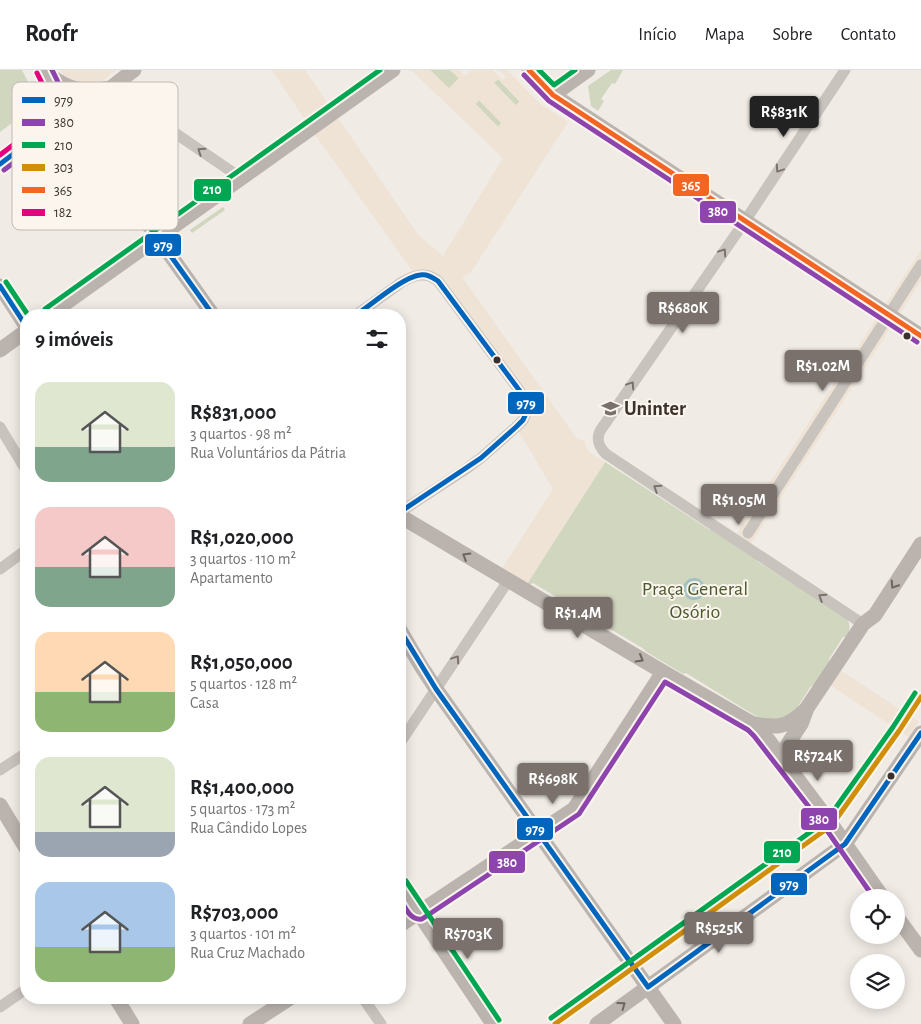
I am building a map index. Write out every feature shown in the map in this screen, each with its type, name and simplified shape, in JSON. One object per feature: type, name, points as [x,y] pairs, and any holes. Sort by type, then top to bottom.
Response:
[{"type":"street","points":[[117,82],[134,70]]},
{"type":"street","points":[[178,223],[394,70]]},
{"type":"street","points":[[529,70],[553,95],[921,336]]},
{"type":"street","points":[[553,95],[588,70]]},
{"type":"street","points":[[845,70],[600,431],[598,442],[606,454],[863,624]]},
{"type":"street","points":[[45,71],[58,82]]},
{"type":"street","points":[[178,135],[241,178]]},
{"type":"street","points":[[0,164],[12,155]]},
{"type":"street","points":[[151,230],[208,309]]},
{"type":"street","points":[[57,309],[168,230]]},
{"type":"street","points":[[748,533],[921,265]]},
{"type":"street","points":[[364,309],[402,282],[416,276],[432,276],[438,281],[526,402],[527,411],[523,420],[516,428],[481,458],[406,508]]},
{"type":"street","points":[[0,286],[20,317]]},
{"type":"street","points":[[0,350],[20,335]]},
{"type":"street","points":[[0,427],[20,460]]},
{"type":"street","points":[[406,520],[753,724],[780,756],[877,889]]},
{"type":"street","points":[[753,724],[773,727],[784,725],[795,720],[807,708],[863,624],[875,615],[921,544]]},
{"type":"street","points":[[0,569],[20,554]]},
{"type":"street","points":[[406,734],[508,581]]},
{"type":"street","points":[[406,640],[436,689],[674,1024]]},
{"type":"street","points":[[406,920],[574,809],[663,672]]},
{"type":"street","points":[[780,756],[801,724],[807,708]]},
{"type":"street","points":[[597,1024],[845,844],[920,735]]},
{"type":"street","points":[[0,770],[20,758]]},
{"type":"street","points":[[0,804],[20,838]]},
{"type":"street","points":[[406,894],[493,1024]]},
{"type":"street","points":[[905,928],[921,950]]},
{"type":"street","points":[[0,1007],[20,993]]},
{"type":"street","points":[[120,1004],[132,1024]]},
{"type":"street","points":[[250,1024],[281,1004]]},
{"type":"street","points":[[366,1004],[381,1024]]},
{"type":"green space","points":[[0,70],[22,70],[28,82],[12,82],[12,123],[0,132]]},
{"type":"green space","points":[[430,70],[450,70],[459,78],[449,89]]},
{"type":"green space","points":[[611,70],[623,70],[615,84],[612,83],[601,99],[604,101],[598,111],[591,106],[588,86]]},
{"type":"green space","points":[[498,79],[520,102],[516,106],[494,83]]},
{"type":"green space","points":[[479,100],[502,123],[498,127],[475,104]]},
{"type":"green space","points":[[223,207],[225,210],[192,233],[190,230]]},
{"type":"green space","name":"Praça General Osório","points":[[605,462],[710,530],[712,527],[756,557],[757,561],[847,618],[850,628],[848,635],[843,637],[815,685],[811,686],[795,711],[796,715],[764,721],[533,583],[525,587]]},
{"type":"shaded area","points":[[61,70],[116,70],[101,82],[77,82],[63,75]]},
{"type":"shaded area","points":[[272,70],[305,70],[419,236],[443,256],[503,158],[411,70],[430,70],[449,88],[459,78],[450,70],[459,70],[465,76],[472,70],[493,70],[503,80],[506,77],[499,70],[507,70],[539,103],[568,122],[471,272],[462,277],[577,439],[584,440],[589,452],[605,462],[525,587],[500,572],[553,489],[516,427],[527,411],[438,281],[416,276],[311,129]],"holes":[[[498,79],[520,101],[516,105],[494,83]],[[479,100],[501,123],[498,127],[476,104]]]},
{"type":"shaded area","points":[[921,250],[921,281],[750,545],[735,536]]},
{"type":"shaded area","points":[[840,670],[919,722],[909,737],[830,685]]},
{"type":"water","points":[[694,578],[702,581],[705,589],[702,597],[694,600],[686,597],[683,589],[686,581]]},
{"type":"transit line","name":"380","points":[[52,70],[58,82]]},
{"type":"transit line","name":"210","points":[[178,214],[380,70]]},
{"type":"transit line","name":"365","points":[[529,70],[553,95],[921,336]]},
{"type":"transit line","name":"210","points":[[539,70],[554,85],[575,70]]},
{"type":"transit line","name":"182","points":[[37,73],[42,82]]},
{"type":"transit line","name":"380","points":[[524,75],[549,101],[917,342]]},
{"type":"transit line","name":"182","points":[[0,155],[12,146]]},
{"type":"transit line","name":"979","points":[[0,164],[12,155]]},
{"type":"transit line","name":"380","points":[[4,170],[12,164]]},
{"type":"transit line","name":"979","points":[[152,230],[209,309]]},
{"type":"transit line","name":"210","points":[[45,309],[156,230]]},
{"type":"transit line","name":"979","points":[[364,309],[387,292],[413,277],[420,275],[432,277],[438,281],[526,402],[527,411],[523,420],[481,458],[406,508]]},
{"type":"transit line","name":"210","points":[[6,282],[24,309]]},
{"type":"transit line","name":"979","points":[[0,286],[20,317]]},
{"type":"transit line","name":"979","points":[[406,640],[436,689],[648,987],[845,844],[921,733]]},
{"type":"transit line","name":"380","points":[[406,909],[414,918],[422,919],[579,814],[665,682],[748,730],[754,736],[826,829],[868,889]]},
{"type":"transit line","name":"210","points":[[551,1018],[827,820],[915,693]]},
{"type":"transit line","name":"303","points":[[555,1024],[832,825],[921,697]]},
{"type":"transit line","name":"210","points":[[406,881],[499,1020]]},
{"type":"place","name":"Uninter","points":[[610,408]]}]
